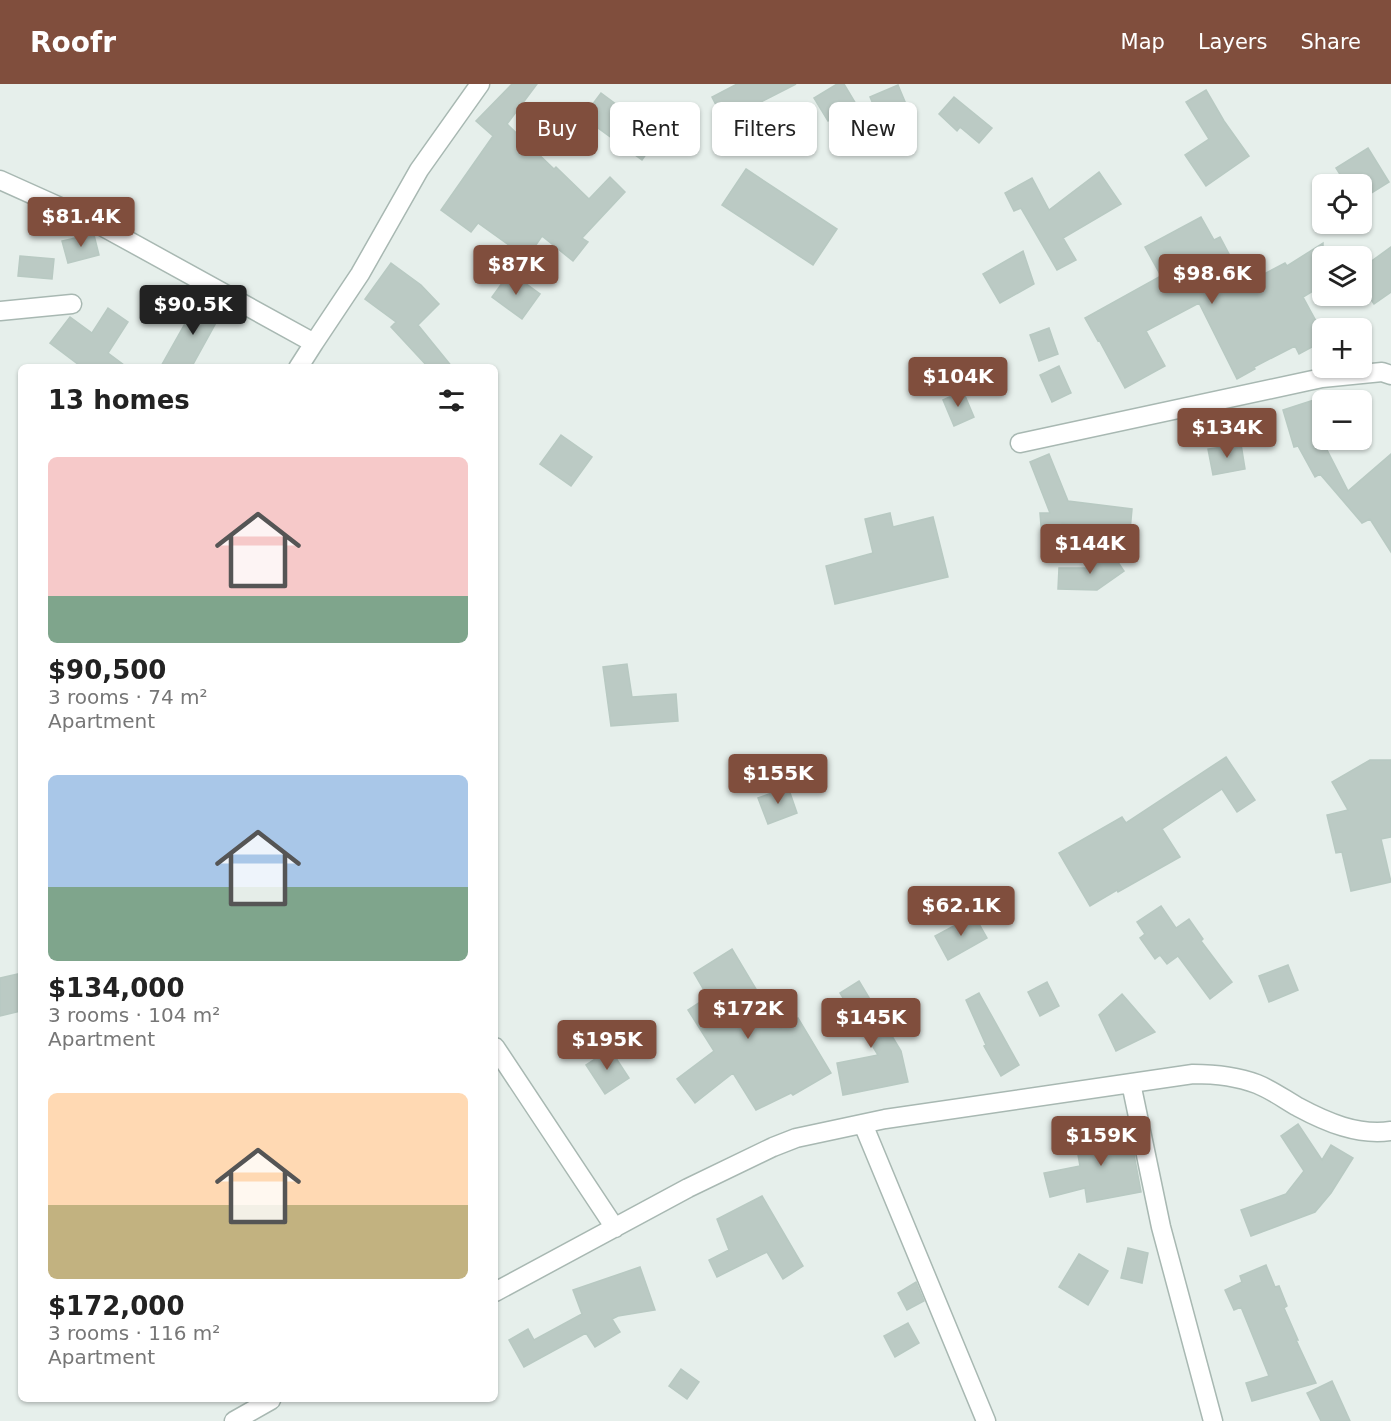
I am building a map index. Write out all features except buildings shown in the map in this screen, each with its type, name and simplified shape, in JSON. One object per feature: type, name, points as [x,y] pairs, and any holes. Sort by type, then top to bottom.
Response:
[{"type":"street","points":[[301,364],[360,274],[419,170],[480,84]]},
{"type":"street","points":[[0,180],[98,224],[314,343]]},
{"type":"street","points":[[0,311],[72,304]]},
{"type":"street","points":[[1020,443],[1322,378],[1382,372],[1391,375]]},
{"type":"street","points":[[498,1052],[615,1228]]},
{"type":"street","points":[[498,1290],[688,1188],[772,1147],[796,1138],[863,1124],[1193,1074],[1220,1074],[1259,1085],[1319,1118],[1359,1130],[1391,1131]]},
{"type":"street","points":[[1131,1083],[1161,1227],[1213,1421]]},
{"type":"street","points":[[863,1124],[986,1421]]},
{"type":"street","points":[[234,1421],[267,1402]]}]
